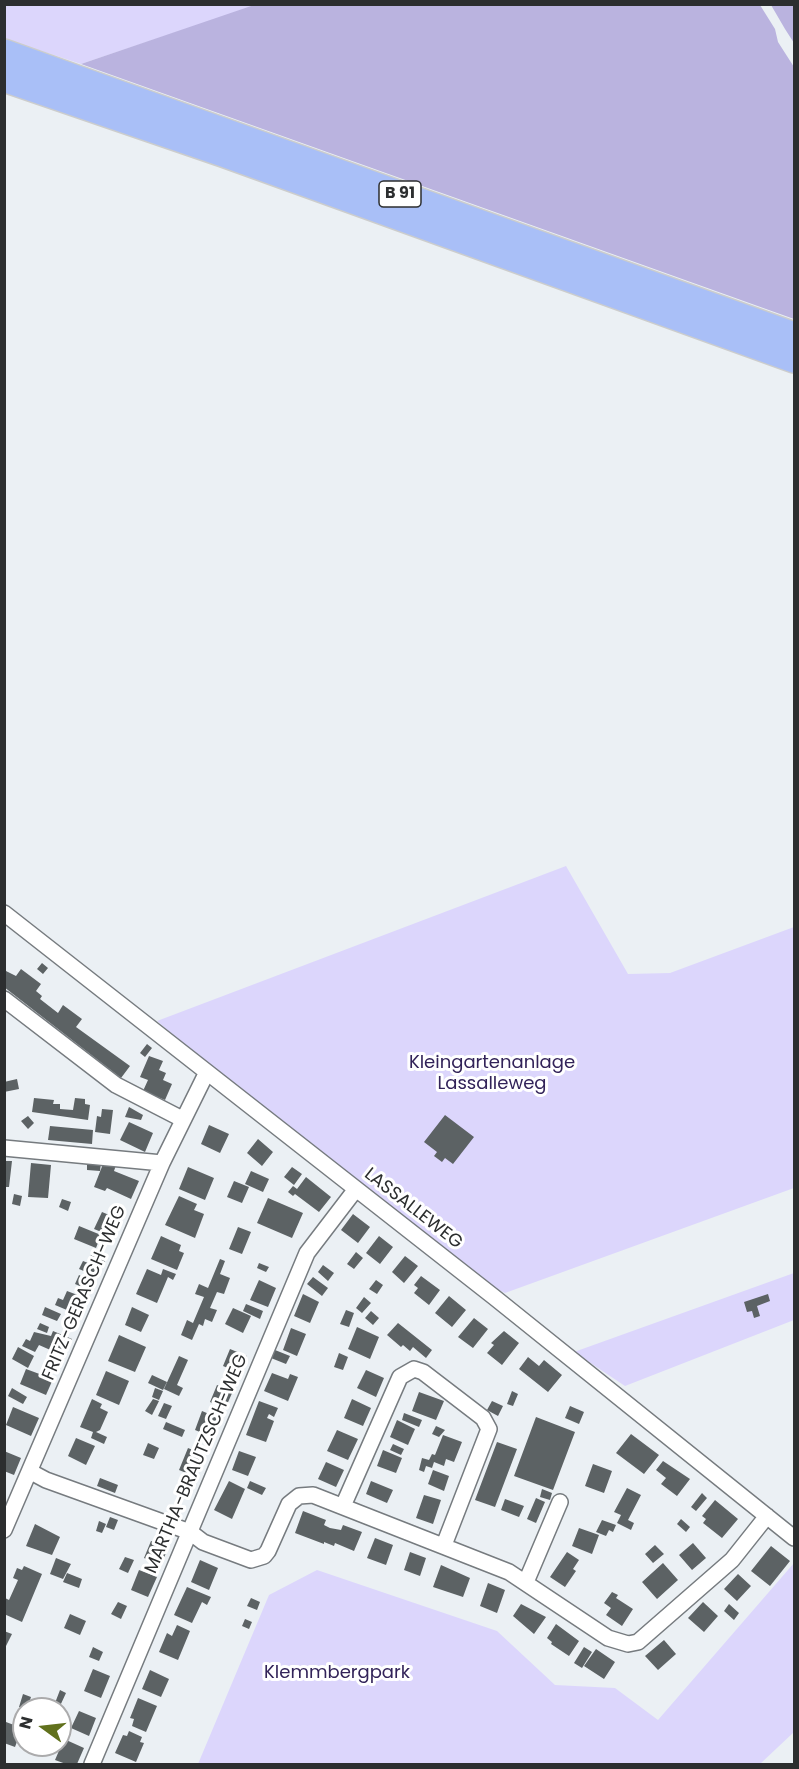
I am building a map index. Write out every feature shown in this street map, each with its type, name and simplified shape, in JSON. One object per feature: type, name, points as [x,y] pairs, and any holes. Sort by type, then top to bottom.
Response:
[{"type":"highway","name":"B 91","points":[[4,53],[795,336]]},
{"type":"highway","name":"B 91","points":[[4,78],[223,153],[795,359]]},
{"type":"street","name":"LASSALLEWEG","points":[[4,913],[795,1538]]},
{"type":"street","points":[[4,999],[116,1085],[182,1119]]},
{"type":"street","name":"FRITZ-GERASCH-WEG","points":[[4,1530],[8,1512],[31,1472],[162,1162],[206,1074]]},
{"type":"street","points":[[4,1148],[162,1162]]},
{"type":"street","name":"MARTHA-BRAUTZSCH-WEG","points":[[92,1764],[307,1253],[356,1189]]},
{"type":"street","points":[[343,1506],[400,1377],[414,1369],[423,1372],[483,1418],[489,1429],[444,1545]]},
{"type":"street","points":[[31,1472],[46,1480],[190,1532],[202,1542],[251,1560],[264,1556],[268,1551],[289,1504],[299,1496],[314,1495],[444,1545],[526,1582],[608,1638],[628,1644],[638,1642],[732,1560],[767,1516]]},
{"type":"street","points":[[526,1582],[560,1502]]},
{"type":"green space","points":[[5,5],[257,5],[81,64],[5,39]]},
{"type":"green space","name":"Kleingartenanlage Lassalleweg","points":[[566,866],[628,974],[670,973],[794,927],[794,1188],[505,1293],[495,1288],[212,1068],[157,1021]]},
{"type":"green space","points":[[794,1273],[794,1320],[625,1386],[574,1352]]},
{"type":"green space","name":"Klemmbergpark","points":[[794,1563],[794,1732],[760,1764],[198,1764],[269,1595],[317,1570],[497,1631],[555,1685],[615,1688],[658,1720]]},
{"type":"shaded area","points":[[257,4],[760,5],[775,29],[778,42],[794,67],[794,319],[81,64]]},
{"type":"shaded area","points":[[771,5],[794,5],[794,43],[785,29]]},
{"type":"building","points":[[42,963],[48,968],[43,974],[37,969]]},
{"type":"building","points":[[21,969],[41,984],[36,991],[42,996],[40,999],[58,1013],[63,1005],[82,1019],[76,1027],[130,1066],[121,1078],[4,987],[4,970],[16,976]]},
{"type":"building","points":[[147,1044],[152,1048],[145,1057],[140,1053]]},
{"type":"building","points":[[149,1056],[163,1061],[159,1070],[166,1073],[163,1080],[172,1084],[165,1100],[143,1091],[148,1080],[140,1077]]},
{"type":"building","points":[[17,1079],[19,1089],[4,1092],[4,1082]]},
{"type":"building","points":[[34,1098],[54,1100],[53,1104],[60,1104],[60,1109],[73,1110],[75,1098],[85,1099],[85,1104],[90,1105],[88,1120],[32,1112]]},
{"type":"building","points":[[129,1107],[143,1115],[141,1120],[125,1117]]},
{"type":"building","points":[[102,1109],[113,1110],[110,1134],[95,1132],[97,1116],[101,1117]]},
{"type":"building","points":[[445,1115],[474,1137],[453,1164],[445,1158],[442,1162],[434,1156],[437,1152],[424,1142]]},
{"type":"building","points":[[28,1116],[34,1123],[28,1129],[21,1121]]},
{"type":"building","points":[[129,1122],[153,1133],[145,1152],[120,1140]]},
{"type":"building","points":[[209,1125],[229,1134],[220,1153],[201,1144]]},
{"type":"building","points":[[50,1126],[93,1130],[92,1144],[48,1140]]},
{"type":"building","points":[[258,1139],[273,1152],[262,1166],[247,1153]]},
{"type":"building","points":[[4,1161],[12,1161],[9,1187],[4,1187]]},
{"type":"building","points":[[87,1162],[101,1163],[100,1171],[87,1170]]},
{"type":"building","points":[[31,1163],[51,1165],[48,1198],[28,1197]]},
{"type":"building","points":[[103,1164],[116,1165],[114,1171],[139,1181],[131,1199],[107,1188],[105,1191],[94,1187]]},
{"type":"building","points":[[188,1167],[214,1178],[205,1200],[179,1189]]},
{"type":"building","points":[[292,1167],[302,1174],[294,1185],[284,1177]]},
{"type":"building","points":[[251,1171],[269,1179],[263,1192],[245,1184]]},
{"type":"building","points":[[306,1177],[331,1197],[319,1212],[295,1194],[293,1196],[288,1192],[293,1186],[297,1189]]},
{"type":"building","points":[[234,1181],[249,1187],[242,1203],[227,1197]]},
{"type":"building","points":[[14,1194],[22,1196],[20,1206],[12,1204]]},
{"type":"building","points":[[179,1196],[197,1204],[194,1210],[204,1214],[195,1238],[165,1225]]},
{"type":"building","points":[[268,1198],[303,1213],[292,1238],[257,1223]]},
{"type":"building","points":[[62,1199],[71,1202],[68,1211],[59,1207]]},
{"type":"building","points":[[102,1212],[121,1220],[114,1237],[94,1229]]},
{"type":"building","points":[[353,1214],[370,1227],[358,1243],[341,1230]]},
{"type":"building","points":[[79,1226],[101,1235],[96,1248],[74,1239]]},
{"type":"building","points":[[238,1227],[251,1232],[242,1254],[229,1249]]},
{"type":"building","points":[[161,1236],[181,1245],[179,1251],[184,1253],[177,1270],[151,1259]]},
{"type":"building","points":[[379,1236],[393,1247],[380,1264],[366,1253]]},
{"type":"building","points":[[356,1252],[363,1258],[354,1269],[347,1264]]},
{"type":"building","points":[[91,1255],[105,1261],[98,1277],[79,1269],[83,1261],[88,1263]]},
{"type":"building","points":[[405,1256],[418,1266],[404,1283],[392,1272]]},
{"type":"building","points":[[220,1259],[225,1261],[220,1274],[230,1278],[224,1294],[217,1292],[210,1308],[217,1310],[212,1322],[205,1319],[203,1326],[199,1324],[192,1340],[181,1335],[187,1320],[193,1323],[204,1297],[195,1294],[199,1284],[208,1288]]},
{"type":"building","points":[[259,1263],[269,1267],[266,1272],[257,1268]]},
{"type":"building","points":[[323,1265],[334,1273],[328,1281],[318,1272]]},
{"type":"building","points":[[147,1269],[161,1275],[163,1269],[176,1274],[173,1280],[168,1277],[157,1303],[136,1294]]},
{"type":"building","points":[[79,1275],[91,1281],[87,1289],[75,1284]]},
{"type":"building","points":[[421,1276],[440,1290],[429,1305],[414,1293],[418,1288],[414,1285]]},
{"type":"building","points":[[313,1277],[328,1288],[322,1296],[307,1284]]},
{"type":"building","points":[[259,1280],[276,1288],[268,1307],[250,1300]]},
{"type":"building","points":[[376,1280],[383,1285],[377,1294],[369,1289]]},
{"type":"building","points":[[67,1291],[88,1299],[81,1316],[55,1305],[58,1298],[63,1300]]},
{"type":"building","points":[[303,1294],[319,1302],[310,1323],[294,1316]]},
{"type":"building","points":[[768,1294],[770,1301],[757,1306],[760,1316],[754,1318],[752,1311],[747,1312],[744,1302]]},
{"type":"building","points":[[449,1296],[466,1310],[452,1327],[435,1313]]},
{"type":"building","points":[[364,1297],[371,1303],[362,1313],[356,1308]]},
{"type":"building","points":[[246,1304],[263,1311],[260,1319],[243,1311]]},
{"type":"building","points":[[45,1307],[61,1314],[57,1321],[42,1315]]},
{"type":"building","points":[[132,1307],[149,1315],[141,1332],[125,1325]]},
{"type":"building","points":[[233,1308],[251,1316],[243,1333],[225,1324]]},
{"type":"building","points":[[346,1310],[354,1313],[349,1327],[340,1324]]},
{"type":"building","points":[[371,1311],[379,1318],[373,1325],[365,1318]]},
{"type":"building","points":[[474,1318],[488,1329],[473,1348],[458,1337]]},
{"type":"building","points":[[40,1323],[49,1327],[47,1333],[37,1329]]},
{"type":"building","points":[[398,1323],[432,1350],[426,1358],[413,1347],[410,1351],[403,1345],[401,1347],[387,1335]]},
{"type":"building","points":[[357,1327],[379,1337],[370,1359],[348,1349]]},
{"type":"building","points":[[291,1328],[306,1334],[297,1356],[283,1350]]},
{"type":"building","points":[[53,1331],[72,1339],[64,1356],[39,1345],[35,1352],[22,1346],[26,1339],[30,1341],[34,1332],[51,1336]]},
{"type":"building","points":[[504,1331],[519,1343],[502,1365],[487,1353],[494,1345],[491,1343]]},
{"type":"building","points":[[119,1335],[146,1347],[135,1372],[108,1361]]},
{"type":"building","points":[[18,1347],[34,1356],[28,1368],[12,1359]]},
{"type":"building","points":[[230,1349],[247,1356],[240,1373],[223,1366]]},
{"type":"building","points":[[275,1350],[290,1356],[286,1364],[271,1358]]},
{"type":"building","points":[[339,1353],[348,1357],[343,1370],[334,1367]]},
{"type":"building","points":[[179,1356],[188,1360],[177,1385],[183,1388],[179,1396],[164,1389]]},
{"type":"building","points":[[528,1357],[539,1366],[544,1360],[562,1375],[548,1392],[519,1369]]},
{"type":"building","points":[[26,1369],[53,1379],[46,1395],[20,1384]]},
{"type":"building","points":[[366,1370],[384,1378],[376,1397],[357,1388]]},
{"type":"building","points":[[106,1371],[129,1381],[119,1405],[96,1395]]},
{"type":"building","points":[[272,1373],[288,1379],[290,1374],[298,1377],[288,1401],[264,1391]]},
{"type":"building","points":[[152,1375],[167,1382],[163,1390],[148,1383]]},
{"type":"building","points":[[217,1385],[233,1391],[225,1409],[210,1402]]},
{"type":"building","points":[[12,1388],[27,1397],[23,1404],[8,1396]]},
{"type":"building","points":[[155,1388],[163,1391],[159,1400],[152,1397]]},
{"type":"building","points":[[512,1391],[518,1394],[513,1406],[507,1404]]},
{"type":"building","points":[[419,1392],[444,1401],[436,1420],[412,1411]]},
{"type":"building","points":[[92,1399],[102,1404],[100,1408],[108,1412],[100,1430],[96,1432],[107,1437],[104,1444],[91,1438],[93,1432],[80,1427]]},
{"type":"building","points":[[153,1399],[159,1401],[152,1415],[145,1411]]},
{"type":"building","points":[[352,1399],[371,1408],[363,1426],[344,1418]]},
{"type":"building","points":[[259,1401],[278,1408],[274,1417],[269,1414],[267,1418],[274,1421],[266,1442],[246,1435]]},
{"type":"building","points":[[492,1401],[503,1406],[498,1416],[487,1410]]},
{"type":"building","points":[[164,1403],[172,1406],[166,1419],[158,1416]]},
{"type":"building","points":[[570,1406],[584,1412],[579,1424],[565,1418]]},
{"type":"building","points":[[13,1407],[39,1418],[31,1436],[6,1425]]},
{"type":"building","points":[[202,1411],[221,1419],[212,1437],[195,1430]]},
{"type":"building","points":[[404,1413],[422,1420],[419,1427],[402,1420]]},
{"type":"building","points":[[536,1417],[575,1432],[553,1490],[514,1476]]},
{"type":"building","points":[[397,1420],[415,1429],[408,1445],[390,1437]]},
{"type":"building","points":[[166,1422],[185,1430],[182,1437],[163,1429]]},
{"type":"building","points":[[436,1426],[445,1430],[439,1437],[432,1434]]},
{"type":"building","points":[[337,1430],[358,1439],[348,1460],[327,1451]]},
{"type":"building","points":[[631,1434],[659,1455],[644,1474],[616,1453]]},
{"type":"building","points":[[443,1435],[462,1442],[454,1462],[446,1459],[444,1466],[434,1462],[432,1468],[426,1466],[424,1472],[419,1470],[422,1458],[429,1460],[432,1454],[435,1455]]},
{"type":"building","points":[[76,1438],[95,1446],[86,1465],[68,1456]]},
{"type":"building","points":[[497,1442],[517,1449],[495,1507],[475,1500]]},
{"type":"building","points":[[148,1443],[159,1448],[154,1459],[143,1455]]},
{"type":"building","points":[[393,1444],[404,1449],[401,1455],[390,1450]]},
{"type":"building","points":[[188,1448],[205,1455],[196,1477],[179,1470]]},
{"type":"building","points":[[383,1450],[402,1458],[396,1473],[377,1466]]},
{"type":"building","points":[[4,1451],[21,1458],[14,1475],[4,1471]]},
{"type":"building","points":[[239,1451],[256,1457],[248,1476],[232,1470]]},
{"type":"building","points":[[663,1461],[690,1479],[677,1496],[661,1484],[666,1478],[656,1470]]},
{"type":"building","points":[[326,1462],[344,1470],[336,1487],[318,1479]]},
{"type":"building","points":[[593,1464],[612,1471],[604,1493],[585,1486]]},
{"type":"building","points":[[433,1470],[449,1476],[444,1491],[428,1484]]},
{"type":"building","points":[[100,1478],[118,1485],[115,1493],[97,1486]]},
{"type":"building","points":[[229,1481],[245,1489],[232,1519],[214,1510]]},
{"type":"building","points":[[250,1481],[266,1488],[262,1495],[247,1488]]},
{"type":"building","points":[[371,1481],[393,1490],[387,1503],[366,1494]]},
{"type":"building","points":[[627,1488],[641,1495],[628,1520],[634,1523],[631,1530],[617,1523],[621,1515],[614,1512]]},
{"type":"building","points":[[542,1489],[552,1493],[550,1500],[540,1497]]},
{"type":"building","points":[[702,1493],[707,1498],[696,1511],[691,1507]]},
{"type":"building","points":[[424,1495],[441,1500],[433,1524],[416,1518]]},
{"type":"building","points":[[536,1498],[545,1502],[536,1523],[527,1519]]},
{"type":"building","points":[[505,1499],[524,1506],[519,1517],[501,1510]]},
{"type":"building","points":[[715,1500],[738,1519],[722,1538],[703,1523],[706,1519],[702,1516]]},
{"type":"building","points":[[303,1511],[326,1520],[324,1525],[330,1528],[341,1530],[343,1525],[362,1532],[354,1551],[335,1543],[334,1546],[324,1542],[324,1544],[295,1533]]},
{"type":"building","points":[[110,1517],[118,1520],[114,1530],[106,1527]]},
{"type":"building","points":[[681,1519],[690,1527],[686,1532],[677,1524]]},
{"type":"building","points":[[602,1520],[616,1525],[613,1532],[609,1530],[606,1536],[596,1532]]},
{"type":"building","points":[[99,1521],[106,1524],[102,1533],[96,1531]]},
{"type":"building","points":[[35,1524],[60,1537],[52,1555],[26,1546]]},
{"type":"building","points":[[579,1528],[599,1535],[592,1554],[572,1546]]},
{"type":"building","points":[[375,1538],[393,1545],[386,1565],[367,1558]]},
{"type":"building","points":[[151,1541],[168,1548],[161,1565],[144,1558]]},
{"type":"building","points":[[693,1543],[706,1558],[692,1570],[679,1555]]},
{"type":"building","points":[[655,1545],[664,1554],[653,1563],[645,1554]]},
{"type":"building","points":[[771,1546],[790,1561],[770,1586],[751,1571]]},
{"type":"building","points":[[410,1552],[426,1558],[420,1576],[404,1570]]},
{"type":"building","points":[[567,1552],[579,1560],[573,1569],[576,1571],[565,1587],[550,1577]]},
{"type":"building","points":[[125,1557],[134,1560],[128,1573],[119,1569]]},
{"type":"building","points":[[56,1558],[71,1564],[63,1579],[50,1574]]},
{"type":"building","points":[[200,1560],[218,1568],[209,1590],[191,1582]]},
{"type":"building","points":[[663,1563],[678,1580],[657,1599],[642,1582]]},
{"type":"building","points":[[441,1565],[470,1578],[463,1597],[433,1587]]},
{"type":"building","points":[[24,1566],[42,1574],[22,1622],[4,1614],[5,1598],[9,1600],[18,1580],[13,1578],[17,1568],[22,1570]]},
{"type":"building","points":[[139,1570],[157,1577],[148,1597],[131,1590]]},
{"type":"building","points":[[67,1573],[82,1579],[79,1588],[63,1582]]},
{"type":"building","points":[[738,1574],[751,1586],[737,1601],[724,1589]]},
{"type":"building","points":[[488,1583],[505,1590],[497,1613],[480,1606]]},
{"type":"building","points":[[187,1587],[211,1597],[207,1605],[202,1602],[192,1623],[174,1615]]},
{"type":"building","points":[[612,1592],[618,1595],[616,1598],[633,1609],[622,1626],[606,1615],[611,1608],[604,1603]]},
{"type":"building","points":[[251,1598],[260,1602],[257,1610],[247,1606]]},
{"type":"building","points":[[118,1602],[127,1606],[121,1619],[111,1614]]},
{"type":"building","points":[[703,1602],[718,1616],[704,1632],[688,1618]]},
{"type":"building","points":[[521,1604],[546,1617],[534,1634],[513,1616]]},
{"type":"building","points":[[729,1604],[739,1613],[734,1620],[724,1611]]},
{"type":"building","points":[[70,1614],[86,1621],[80,1635],[64,1628]]},
{"type":"building","points":[[245,1619],[252,1622],[249,1629],[242,1626]]},
{"type":"building","points":[[556,1624],[579,1641],[569,1656],[551,1644],[552,1642],[547,1638]]},
{"type":"building","points":[[177,1625],[190,1631],[178,1660],[159,1652],[167,1633],[172,1636]]},
{"type":"building","points":[[4,1631],[12,1634],[4,1650]]},
{"type":"building","points":[[664,1640],[676,1654],[658,1670],[645,1656]]},
{"type":"building","points":[[93,1647],[103,1652],[99,1661],[89,1657]]},
{"type":"building","points":[[584,1647],[592,1652],[582,1668],[574,1663]]},
{"type":"building","points":[[596,1649],[615,1662],[604,1679],[584,1666]]},
{"type":"building","points":[[93,1669],[110,1676],[101,1698],[84,1691]]},
{"type":"building","points":[[150,1670],[169,1679],[161,1697],[142,1689]]},
{"type":"building","points":[[60,1690],[66,1693],[64,1697],[57,1697]]},
{"type":"building","points":[[138,1698],[157,1706],[146,1732],[132,1726],[134,1719],[130,1718]]},
{"type":"building","points":[[79,1711],[96,1718],[89,1736],[72,1728]]},
{"type":"building","points":[[6,1722],[12,1724],[12,1746],[4,1743]]},
{"type":"building","points":[[129,1731],[142,1737],[140,1742],[144,1743],[136,1762],[115,1753],[123,1735],[127,1736]]},
{"type":"building","points":[[72,1743],[84,1748],[77,1764],[66,1764],[55,1760],[56,1757],[72,1757]]}]
